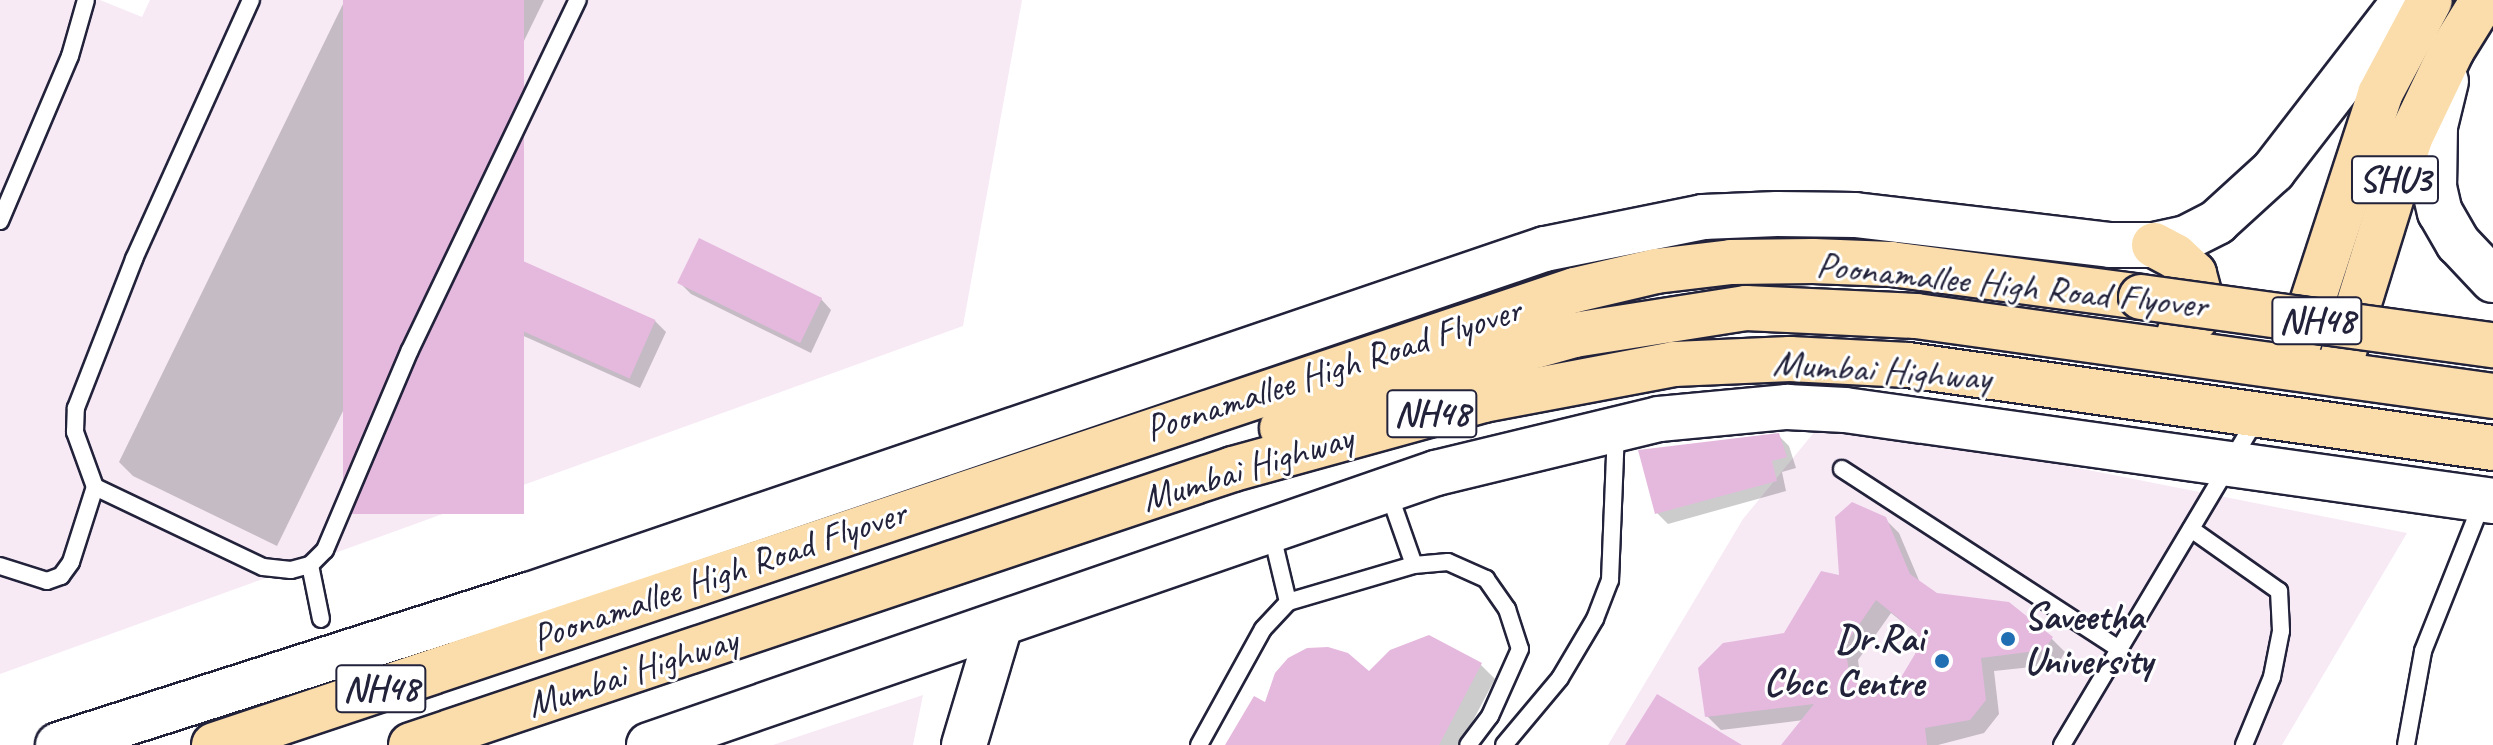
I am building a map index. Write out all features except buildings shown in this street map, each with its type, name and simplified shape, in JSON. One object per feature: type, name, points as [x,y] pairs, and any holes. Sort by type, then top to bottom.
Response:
[{"type":"main road","name":"SHU3","points":[[2291,367],[2380,94],[2430,0]]},
{"type":"main road","name":"SHU3","points":[[2337,374],[2410,138],[2475,13]]},
{"type":"main road","points":[[2154,245],[2175,256],[2194,274],[2200,296],[2196,318],[2154,348]]},
{"type":"main road","name":"Poonamallee High Road Flyover","points":[[214,745],[1459,325],[1589,286],[1731,262],[1891,264],[2493,345]]},
{"type":"main road","points":[[1067,525],[1209,457],[1424,377],[1574,335],[1676,315],[1746,308],[1826,309],[2154,348],[2493,396]]},
{"type":"main road","name":"Mumbai Highway","points":[[411,745],[1233,469],[1439,412],[1674,364],[1790,359],[1908,365],[2493,448]]},
{"type":"street","points":[[58,745],[529,595],[1545,249],[1703,217],[1777,214],[1855,215],[2154,245],[2186,238],[2217,222],[2254,190],[2405,0]]},
{"type":"street","points":[[2475,13],[2435,126],[2434,187],[2440,212],[2458,243],[2493,280]]},
{"type":"street","points":[[649,745],[999,628],[1388,489],[1616,427],[1748,409],[1845,410],[2488,500]]},
{"type":"street","points":[[964,745],[999,628]]},
{"type":"lane","points":[[0,221],[70,56],[86,0]]},
{"type":"lane","points":[[0,566],[47,581],[61,576],[71,562],[95,487],[75,432],[76,408],[134,259],[251,0]]},
{"type":"lane","points":[[95,487],[263,567],[291,570],[310,565],[325,550],[410,350],[578,0]]},
{"type":"lane","points":[[2062,745],[2259,415]]},
{"type":"lane","points":[[1504,745],[1560,678],[1595,619],[1610,580],[1616,427]]},
{"type":"lane","points":[[1842,469],[2119,649]]},
{"type":"lane","points":[[1388,489],[1414,565]]},
{"type":"lane","points":[[2406,745],[2423,651],[2488,500]]},
{"type":"lane","points":[[2191,529],[2279,591],[2281,631],[2272,677],[2244,745]]},
{"type":"lane","points":[[1271,531],[1288,602]]},
{"type":"lane","points":[[1199,745],[1263,629],[1288,602],[1414,565],[1448,562],[1486,579],[1513,624],[1520,649],[1490,716],[1468,745]]},
{"type":"lane","points":[[310,565],[321,619]]},
{"type":"shaded area","points":[[0,0],[100,0],[142,17],[150,0],[1022,0],[963,326],[0,674]]},
{"type":"shaded area","name":"Saveetha University","points":[[1830,413],[2053,463],[2407,533],[2282,745],[1608,745],[1743,519]]},
{"type":"shaded area","points":[[923,695],[913,745],[773,745]]},
{"type":"place","name":"Saveetha University","points":[[2008,639]]},
{"type":"place","name":"Dr.Rai Cbcc Centre","points":[[1942,661]]}]
